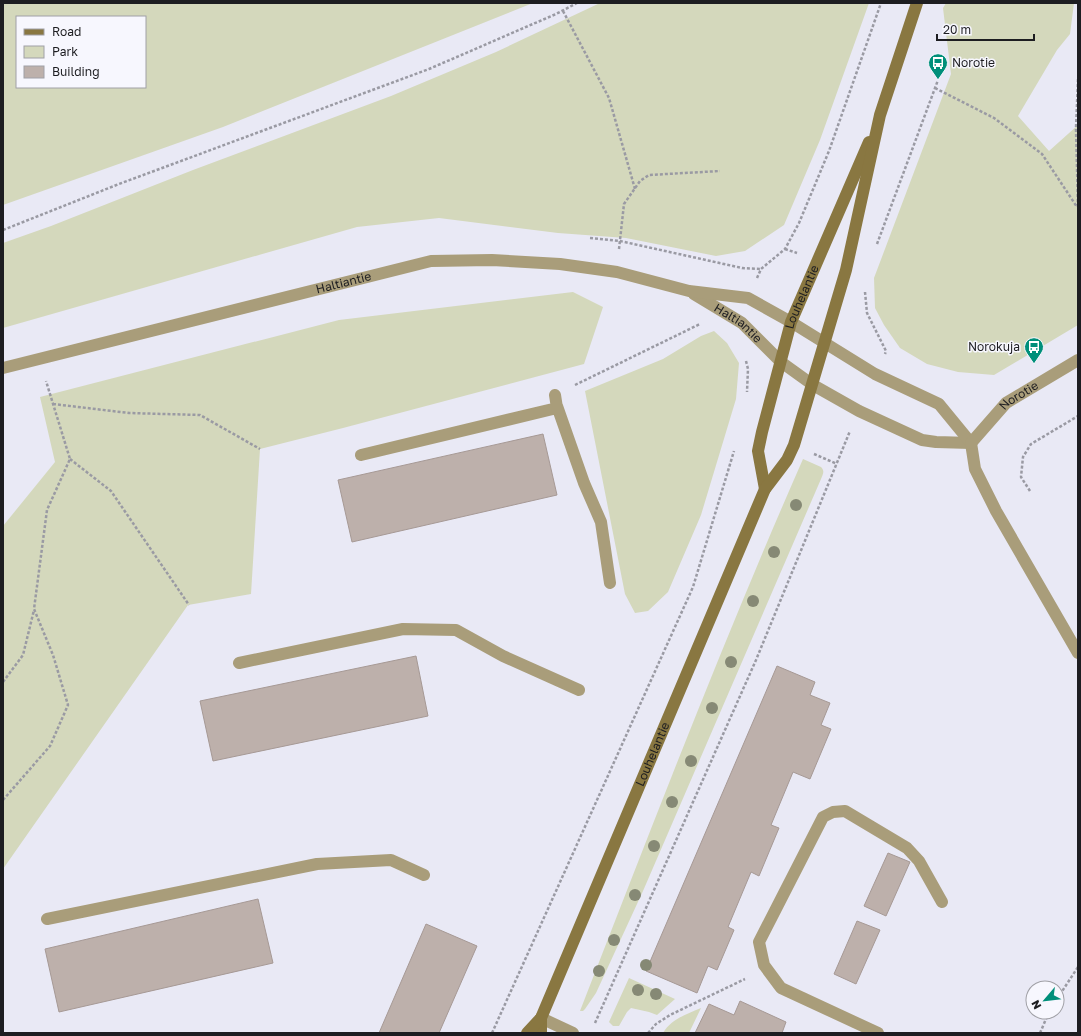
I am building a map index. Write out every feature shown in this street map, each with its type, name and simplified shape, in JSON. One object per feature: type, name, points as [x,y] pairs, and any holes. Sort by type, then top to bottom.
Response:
[{"type":"main road","name":"Louhelantie","points":[[764,489],[758,451],[791,322],[880,115],[917,3]]},
{"type":"main road","name":"Louhelantie","points":[[527,1033],[541,1018],[764,489],[787,460],[794,445],[846,270],[880,115]]},
{"type":"main road","name":"Louhelantie","points":[[541,1018],[541,1033]]},
{"type":"street","name":"Haltiantie","points":[[3,368],[431,261],[522,261],[560,264],[617,272],[689,291],[748,298],[791,322]]},
{"type":"street","name":"Haltiantie","points":[[689,291],[742,323],[781,362]]},
{"type":"street","points":[[791,322],[875,374],[939,404],[971,443],[975,469],[996,511],[1040,590],[1078,653]]},
{"type":"street","name":"Norotie","points":[[971,443],[1006,403],[1078,360]]},
{"type":"street","points":[[781,362],[813,385],[858,410],[922,440],[971,443]]},
{"type":"street","points":[[361,455],[557,408],[556,400]]},
{"type":"street","points":[[556,400],[584,483],[601,522],[610,583]]},
{"type":"street","points":[[239,663],[403,629],[456,630],[503,656],[579,690]]},
{"type":"street","points":[[878,1033],[781,988],[764,965],[759,942],[823,817],[833,812],[845,811],[907,848],[919,861],[942,902]]},
{"type":"street","points":[[47,918],[317,864],[391,860],[424,875]]},
{"type":"street","points":[[541,1018],[573,1033]]},
{"type":"path","points":[[3,230],[119,184],[429,69],[563,11],[577,3]]},
{"type":"path","points":[[748,298],[761,269],[785,249],[799,222],[829,151],[881,3]]},
{"type":"path","points":[[563,11],[609,98],[635,189]]},
{"type":"path","points":[[1078,79],[1076,128],[1078,208]]},
{"type":"path","points":[[876,247],[938,80]]},
{"type":"path","points":[[935,88],[994,118],[1042,154],[1078,208]]},
{"type":"path","points":[[617,272],[624,204],[640,181],[649,175],[720,171]]},
{"type":"path","points":[[590,238],[620,242],[742,268],[761,269]]},
{"type":"path","points":[[785,249],[818,260]]},
{"type":"path","points":[[846,270],[864,276],[867,313],[886,351],[875,374]]},
{"type":"path","points":[[556,400],[704,322],[698,320]]},
{"type":"path","points":[[745,359],[748,369],[747,396]]},
{"type":"path","points":[[45,378],[70,459],[111,491],[188,605]]},
{"type":"path","points":[[53,404],[129,413],[200,415],[260,449]]},
{"type":"path","points":[[594,1026],[756,660],[858,410]]},
{"type":"path","points":[[1030,491],[1021,477],[1023,457],[1031,444],[1078,416]]},
{"type":"path","points":[[492,1033],[693,587],[735,447]]},
{"type":"path","points":[[3,682],[23,655],[34,609],[47,510],[70,459]]},
{"type":"path","points":[[3,800],[50,746],[68,705],[53,655],[34,609]]},
{"type":"path","points":[[1065,987],[1078,967]]},
{"type":"path","points":[[648,1033],[656,1024],[670,1015],[766,968]]},
{"type":"path","points":[[1040,1033],[1046,1020]]},
{"type":"green space","points":[[3,3],[533,3],[223,127],[3,205]]},
{"type":"green space","points":[[600,3],[869,3],[820,140],[784,225],[745,251],[716,256],[626,238],[558,233],[439,218],[357,227],[3,328],[3,243],[391,96],[496,52]]},
{"type":"green space","points":[[946,3],[1074,3],[1070,34],[1057,50],[1018,116],[1049,151],[1078,125],[1078,325],[994,375],[958,372],[927,364],[900,348],[884,325],[875,308],[874,278],[951,74],[943,8]]},
{"type":"green space","points":[[573,292],[603,307],[584,364],[260,449],[251,594],[188,605],[3,869],[3,526],[55,462],[40,397],[339,320]]},
{"type":"green space","points":[[714,331],[727,343],[739,363],[736,399],[701,515],[668,592],[648,611],[635,613],[625,594],[585,391],[663,359],[701,336]]},
{"type":"green space","points":[[803,459],[821,467],[823,471],[822,476],[643,891],[596,993],[585,1009],[580,1011],[716,665]]},
{"type":"green space","points":[[629,978],[675,999],[657,1015],[631,1008],[619,1026],[613,1026],[609,1022]]},
{"type":"green space","points":[[701,1008],[689,1033],[663,1033],[670,1024]]},
{"type":"building","points":[[543,434],[557,495],[352,542],[338,480]]},
{"type":"building","points":[[416,656],[428,716],[213,761],[200,701]]},
{"type":"building","points":[[777,666],[815,682],[810,695],[830,703],[821,725],[831,729],[810,779],[793,772],[771,825],[779,828],[759,876],[751,872],[728,927],[734,930],[717,970],[708,966],[697,993],[646,971]]},
{"type":"building","points":[[888,853],[910,862],[886,916],[864,906]]},
{"type":"building","points":[[258,899],[273,963],[59,1012],[45,949]]},
{"type":"building","points":[[857,921],[880,930],[856,984],[834,974]]},
{"type":"building","points":[[426,924],[477,946],[439,1033],[379,1033]]},
{"type":"building","points":[[740,1001],[786,1022],[782,1033],[695,1033],[709,1004],[734,1015]]},
{"type":"place","name":"Norotie","points":[[938,80]]},
{"type":"place","name":"Norokuja","points":[[1034,364]]}]
